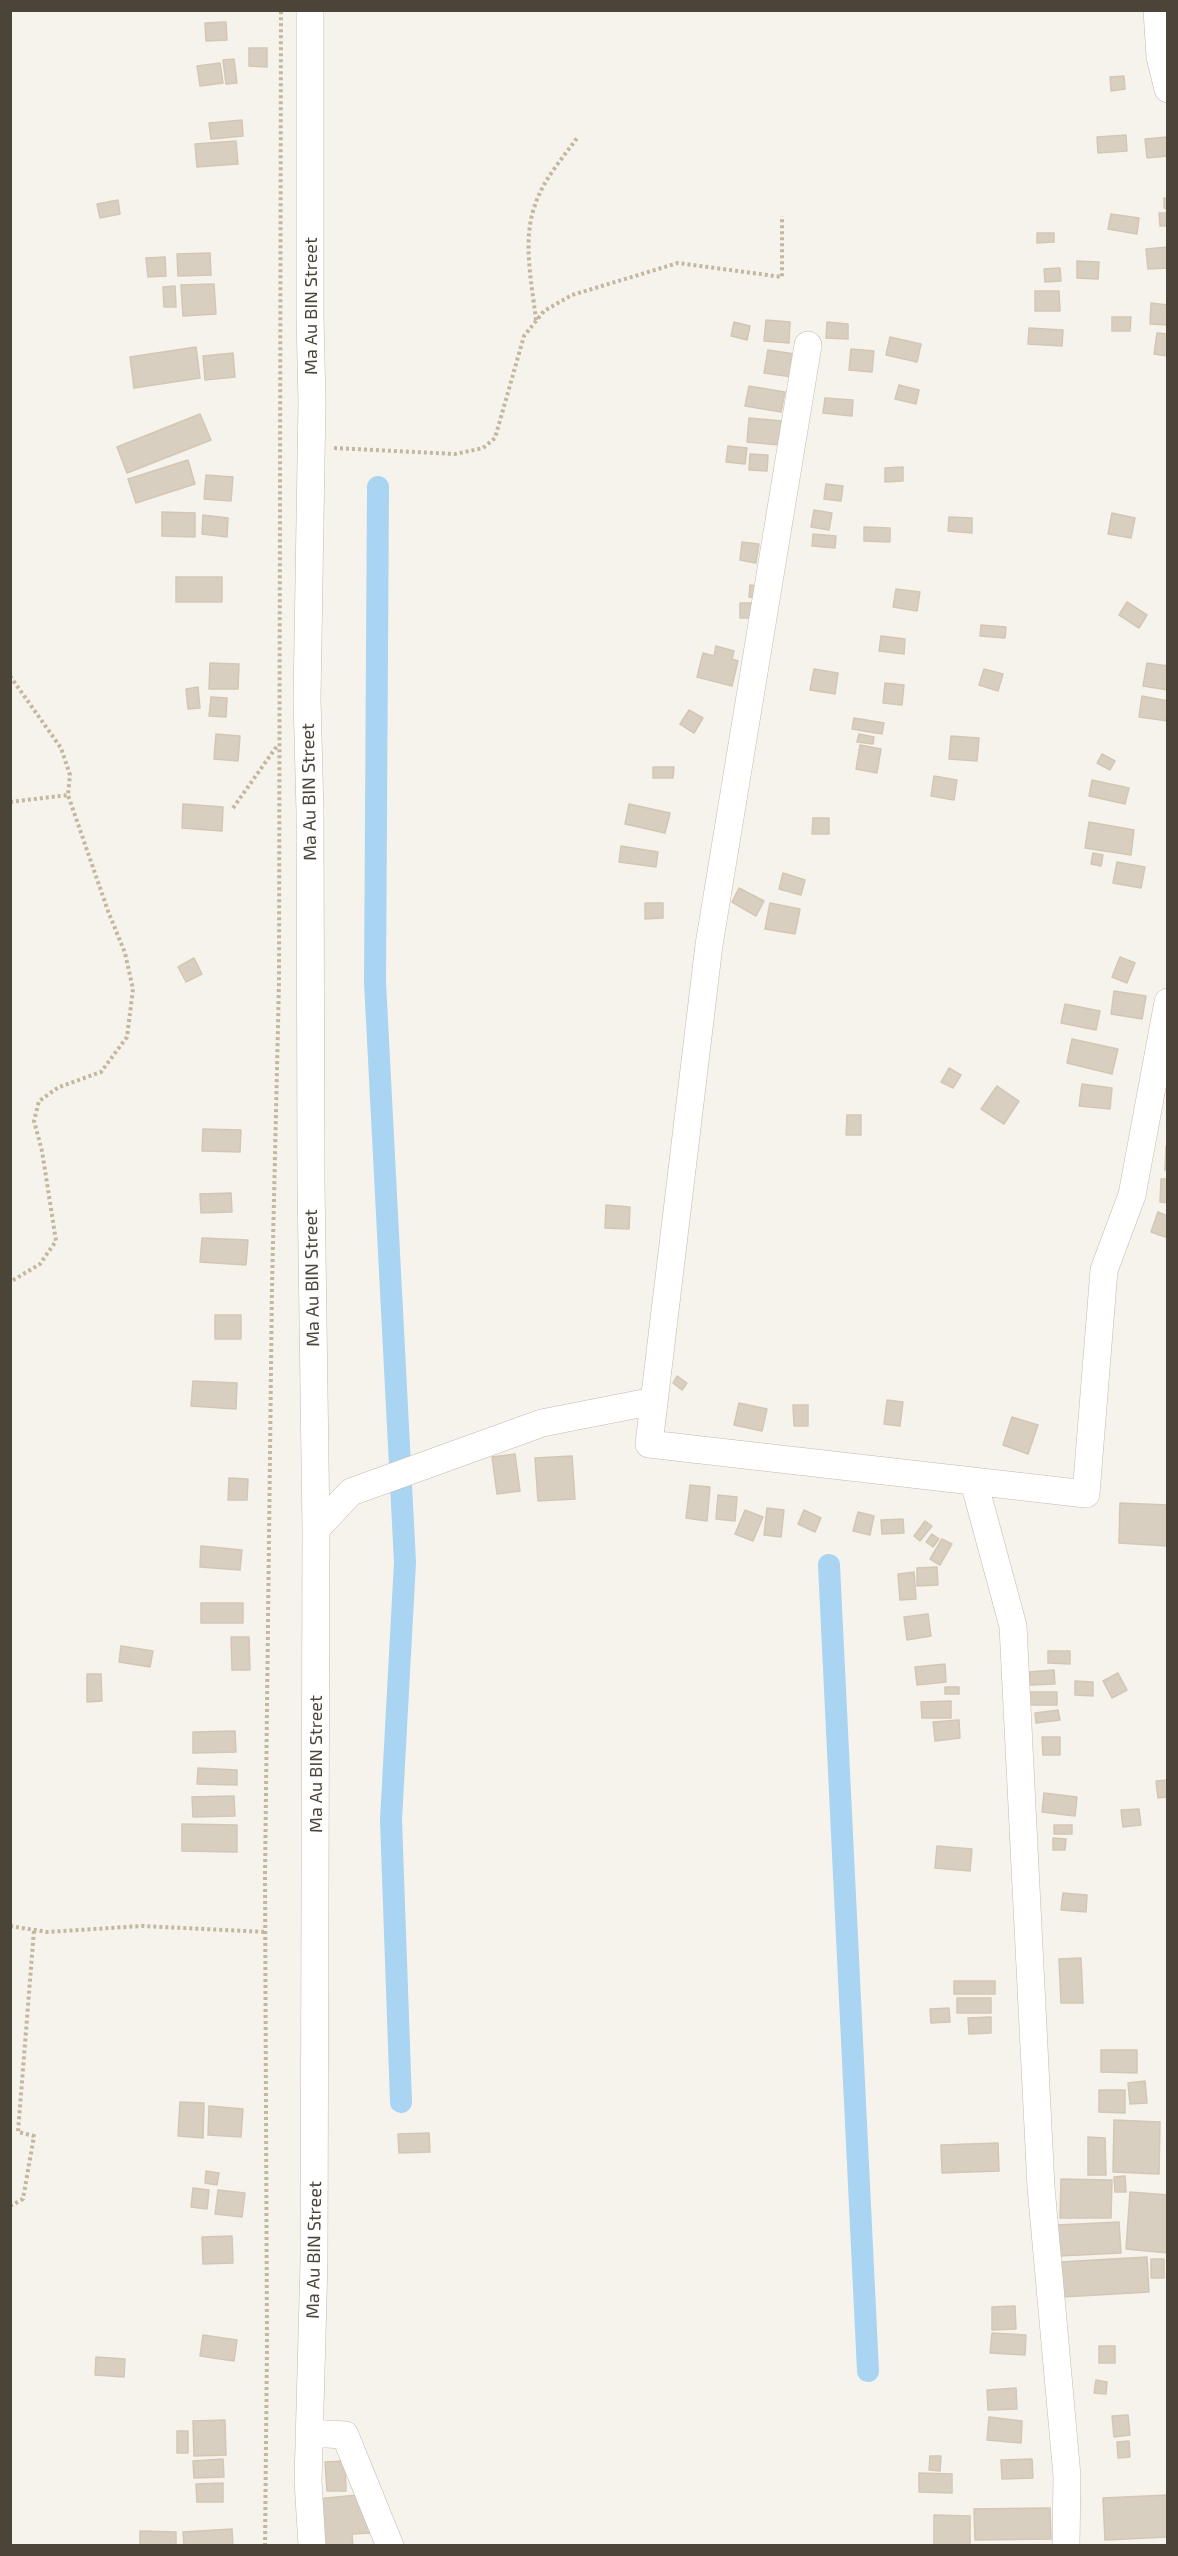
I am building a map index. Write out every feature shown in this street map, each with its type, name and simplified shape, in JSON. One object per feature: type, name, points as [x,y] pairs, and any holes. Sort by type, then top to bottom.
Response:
[{"type":"street","name":"Ma Au BIN Street","points":[[310,10],[312,402],[307,699],[310,812],[310,1182],[316,1529],[314,2262],[308,2481],[312,2546]]},
{"type":"street","points":[[1157,10],[1160,57],[1167,89]]},
{"type":"street","points":[[808,345],[709,945],[649,1444],[1086,1494],[1104,1270],[1132,1196],[1167,1002]]},
{"type":"street","points":[[316,1529],[351,1492],[542,1423],[654,1401]]},
{"type":"street","points":[[974,1482],[1013,1626],[1041,2187],[1066,2476],[1066,2546]]},
{"type":"street","points":[[309,2433],[345,2435],[390,2546]]},
{"type":"path","points":[[265,2546],[265,1876],[272,1286],[279,982],[281,10]]},
{"type":"path","points":[[536,321],[529,235],[534,206],[544,185],[577,138]]},
{"type":"path","points":[[334,448],[455,454],[483,448],[495,438],[524,336],[544,311],[573,295],[678,263],[782,277],[782,216]]},
{"type":"path","points":[[10,676],[61,748],[70,775],[68,795],[108,911],[125,952],[133,989],[127,1037],[101,1072],[59,1087],[39,1101],[33,1121],[42,1151],[56,1241],[40,1264],[10,1282]]},
{"type":"path","points":[[233,808],[273,754],[284,734]]},
{"type":"path","points":[[10,802],[68,795]]},
{"type":"path","points":[[10,1926],[34,1930],[90,1931],[142,1926],[266,1932]]},
{"type":"path","points":[[10,2206],[23,2199],[34,2136],[18,2132],[34,1930]]},
{"type":"building","points":[[226,22],[227,40],[206,41],[205,23]]},
{"type":"building","points":[[249,48],[267,48],[267,67],[249,66]]},
{"type":"building","points":[[234,59],[237,83],[226,84],[223,60]]},
{"type":"building","points":[[220,63],[223,83],[200,86],[197,66]]},
{"type":"building","points":[[1124,76],[1125,89],[1111,91],[1110,77]]},
{"type":"building","points":[[242,120],[243,136],[211,139],[209,123]]},
{"type":"building","points":[[1126,135],[1127,151],[1098,153],[1097,137]]},
{"type":"building","points":[[1167,137],[1168,156],[1147,158],[1145,139]]},
{"type":"building","points":[[236,141],[238,164],[197,167],[195,144]]},
{"type":"building","points":[[1164,198],[1168,198],[1168,209],[1164,208]]},
{"type":"building","points":[[118,200],[120,214],[100,218],[97,204]]},
{"type":"building","points":[[1159,213],[1168,213],[1168,226],[1160,226]]},
{"type":"building","points":[[1111,214],[1139,218],[1137,234],[1108,229]]},
{"type":"building","points":[[1037,233],[1054,233],[1054,242],[1037,243]]},
{"type":"building","points":[[1168,247],[1168,268],[1148,269],[1146,249]]},
{"type":"building","points":[[210,253],[211,275],[178,276],[177,254]]},
{"type":"building","points":[[165,257],[166,276],[148,277],[146,258]]},
{"type":"building","points":[[1077,261],[1099,262],[1098,279],[1077,278]]},
{"type":"building","points":[[1060,268],[1061,281],[1045,282],[1044,269]]},
{"type":"building","points":[[214,284],[216,314],[183,316],[181,285]]},
{"type":"building","points":[[175,286],[176,307],[164,307],[163,287]]},
{"type":"building","points":[[1035,291],[1059,291],[1060,311],[1035,311]]},
{"type":"building","points":[[1151,303],[1168,305],[1168,325],[1150,324]]},
{"type":"building","points":[[1112,317],[1131,317],[1130,331],[1112,331]]},
{"type":"building","points":[[766,320],[790,322],[789,343],[764,341]]},
{"type":"building","points":[[734,322],[750,326],[747,340],[731,336]]},
{"type":"building","points":[[827,322],[848,324],[848,339],[826,338]]},
{"type":"building","points":[[1029,328],[1063,330],[1062,346],[1028,344]]},
{"type":"building","points":[[1157,333],[1168,334],[1168,356],[1154,354]]},
{"type":"building","points":[[890,337],[921,344],[917,362],[886,355]]},
{"type":"building","points":[[196,347],[200,378],[134,388],[130,357]]},
{"type":"building","points":[[851,349],[874,351],[872,372],[849,370]]},
{"type":"building","points":[[768,350],[795,354],[792,377],[764,373]]},
{"type":"building","points":[[233,353],[235,377],[205,380],[203,356]]},
{"type":"building","points":[[899,385],[919,390],[916,404],[895,399]]},
{"type":"building","points":[[749,386],[785,392],[781,412],[745,406]]},
{"type":"building","points":[[825,398],[853,400],[852,416],[823,413]]},
{"type":"building","points":[[200,414],[211,440],[127,473],[117,447]]},
{"type":"building","points":[[749,418],[782,421],[780,445],[747,442]]},
{"type":"building","points":[[728,446],[747,448],[745,464],[726,462]]},
{"type":"building","points":[[750,454],[768,455],[767,471],[749,470]]},
{"type":"building","points":[[188,460],[195,484],[136,503],[128,479]]},
{"type":"building","points":[[903,467],[903,481],[885,482],[885,468]]},
{"type":"building","points":[[206,475],[233,477],[231,501],[204,499]]},
{"type":"building","points":[[826,484],[843,486],[841,501],[824,499]]},
{"type":"building","points":[[814,510],[832,513],[829,530],[811,527]]},
{"type":"building","points":[[162,512],[195,513],[195,537],[162,536]]},
{"type":"building","points":[[1112,513],[1135,518],[1131,538],[1108,534]]},
{"type":"building","points":[[203,515],[228,518],[227,537],[202,534]]},
{"type":"building","points":[[949,517],[972,518],[972,533],[948,531]]},
{"type":"building","points":[[864,527],[890,528],[890,542],[864,541]]},
{"type":"building","points":[[813,534],[836,536],[835,548],[812,546]]},
{"type":"building","points":[[742,542],[759,544],[756,563],[740,560]]},
{"type":"building","points":[[176,577],[222,577],[222,602],[176,602]]},
{"type":"building","points":[[750,585],[759,586],[757,598],[749,597]]},
{"type":"building","points":[[896,589],[920,592],[917,611],[893,607]]},
{"type":"building","points":[[1127,602],[1147,615],[1139,628],[1119,615]]},
{"type":"building","points":[[740,603],[761,603],[760,618],[740,618]]},
{"type":"building","points":[[981,625],[1006,627],[1005,638],[980,636]]},
{"type":"building","points":[[881,636],[905,639],[904,654],[879,651]]},
{"type":"building","points":[[716,646],[734,651],[732,659],[738,661],[732,686],[697,677],[703,653],[714,656]]},
{"type":"building","points":[[210,663],[239,664],[238,689],[209,689]]},
{"type":"building","points":[[1147,663],[1168,666],[1168,690],[1143,686]]},
{"type":"building","points":[[814,669],[838,673],[835,694],[810,690]]},
{"type":"building","points":[[984,669],[1003,674],[998,691],[979,685]]},
{"type":"building","points":[[885,683],[904,685],[902,705],[883,703]]},
{"type":"building","points":[[198,687],[200,708],[188,709],[186,689]]},
{"type":"building","points":[[1142,696],[1168,701],[1168,721],[1139,717]]},
{"type":"building","points":[[211,697],[227,698],[226,717],[209,716]]},
{"type":"building","points":[[689,710],[703,718],[694,733],[680,724]]},
{"type":"building","points":[[854,718],[884,723],[882,734],[852,729]]},
{"type":"building","points":[[216,734],[240,736],[238,761],[214,759]]},
{"type":"building","points":[[859,734],[874,737],[873,744],[857,742]]},
{"type":"building","points":[[951,736],[979,738],[977,761],[949,759]]},
{"type":"building","points":[[860,745],[881,749],[877,773],[856,769]]},
{"type":"building","points":[[1102,754],[1115,761],[1110,770],[1097,763]]},
{"type":"building","points":[[653,767],[674,767],[673,778],[653,778]]},
{"type":"building","points":[[934,776],[957,780],[954,800],[931,796]]},
{"type":"building","points":[[1092,780],[1129,788],[1125,804],[1089,796]]},
{"type":"building","points":[[183,804],[223,807],[222,831],[182,828]]},
{"type":"building","points":[[629,804],[670,813],[665,833],[625,824]]},
{"type":"building","points":[[813,818],[829,818],[829,834],[812,834]]},
{"type":"building","points":[[1089,822],[1134,830],[1131,855],[1085,848]]},
{"type":"building","points":[[621,846],[658,852],[656,867],[619,862]]},
{"type":"building","points":[[1093,853],[1103,855],[1101,866],[1091,864]]},
{"type":"building","points":[[1117,862],[1145,867],[1141,888],[1113,883]]},
{"type":"building","points":[[783,873],[805,880],[801,895],[779,889]]},
{"type":"building","points":[[739,888],[764,901],[756,916],[732,902]]},
{"type":"building","points":[[645,903],[663,903],[663,918],[645,919]]},
{"type":"building","points":[[770,903],[800,909],[795,934],[765,929]]},
{"type":"building","points":[[1120,957],[1135,963],[1127,983],[1112,977]]},
{"type":"building","points":[[194,958],[202,974],[186,982],[178,967]]},
{"type":"building","points":[[1114,991],[1146,996],[1142,1019],[1111,1014]]},
{"type":"building","points":[[1065,1004],[1100,1011],[1096,1030],[1061,1023]]},
{"type":"building","points":[[1072,1039],[1118,1049],[1112,1074],[1067,1063]]},
{"type":"building","points":[[949,1068],[961,1075],[953,1088],[941,1082]]},
{"type":"building","points":[[1082,1084],[1112,1088],[1110,1109],[1079,1106]]},
{"type":"building","points":[[997,1086],[1019,1101],[1004,1124],[981,1109]]},
{"type":"building","points":[[847,1115],[861,1115],[861,1135],[846,1135]]},
{"type":"building","points":[[203,1129],[241,1130],[240,1152],[202,1151]]},
{"type":"building","points":[[1166,1146],[1168,1146],[1168,1171],[1165,1170]]},
{"type":"building","points":[[1161,1179],[1168,1179],[1168,1203],[1160,1202]]},
{"type":"building","points":[[231,1193],[232,1212],[201,1213],[200,1194]]},
{"type":"building","points":[[606,1205],[630,1207],[629,1229],[605,1228]]},
{"type":"building","points":[[1158,1212],[1168,1216],[1168,1238],[1151,1232]]},
{"type":"building","points":[[202,1238],[248,1240],[246,1265],[200,1262]]},
{"type":"building","points":[[215,1315],[241,1315],[241,1339],[215,1339]]},
{"type":"building","points":[[677,1376],[687,1383],[682,1390],[673,1383]]},
{"type":"building","points":[[193,1381],[237,1383],[236,1409],[191,1406]]},
{"type":"building","points":[[887,1400],[903,1402],[900,1426],[884,1424]]},
{"type":"building","points":[[739,1403],[767,1409],[762,1431],[734,1425]]},
{"type":"building","points":[[793,1405],[808,1405],[808,1426],[794,1426]]},
{"type":"building","points":[[1012,1417],[1038,1425],[1028,1454],[1003,1445]]},
{"type":"building","points":[[515,1454],[520,1491],[497,1494],[492,1457]]},
{"type":"building","points":[[572,1456],[575,1499],[538,1501],[535,1458]]},
{"type":"building","points":[[229,1478],[248,1479],[247,1500],[228,1500]]},
{"type":"building","points":[[690,1485],[710,1487],[707,1521],[686,1518]]},
{"type":"building","points":[[718,1495],[737,1497],[735,1521],[716,1519]]},
{"type":"building","points":[[1120,1503],[1168,1505],[1168,1546],[1119,1543]]},
{"type":"building","points":[[767,1508],[784,1510],[781,1537],[764,1535]]},
{"type":"building","points":[[745,1510],[763,1517],[753,1541],[735,1534]]},
{"type":"building","points":[[804,1510],[821,1518],[815,1532],[798,1524]]},
{"type":"building","points":[[858,1512],[874,1516],[870,1535],[853,1531]]},
{"type":"building","points":[[903,1519],[904,1533],[882,1534],[881,1520]]},
{"type":"building","points":[[925,1521],[932,1526],[920,1541],[914,1536]]},
{"type":"building","points":[[932,1534],[939,1539],[933,1547],[926,1542]]},
{"type":"building","points":[[942,1539],[952,1544],[940,1565],[930,1559]]},
{"type":"building","points":[[201,1546],[242,1550],[240,1570],[200,1567]]},
{"type":"building","points":[[937,1567],[938,1585],[917,1586],[917,1568]]},
{"type":"building","points":[[914,1572],[916,1599],[900,1600],[898,1574]]},
{"type":"building","points":[[201,1603],[243,1603],[243,1623],[201,1623]]},
{"type":"building","points":[[928,1614],[931,1636],[907,1640],[904,1617]]},
{"type":"building","points":[[231,1637],[249,1637],[250,1670],[232,1670]]},
{"type":"building","points":[[121,1646],[153,1651],[150,1667],[119,1662]]},
{"type":"building","points":[[1048,1651],[1070,1651],[1070,1664],[1048,1663]]},
{"type":"building","points":[[945,1664],[946,1682],[917,1685],[915,1667]]},
{"type":"building","points":[[1054,1670],[1055,1684],[1030,1685],[1029,1672]]},
{"type":"building","points":[[1118,1673],[1127,1690],[1112,1698],[1103,1681]]},
{"type":"building","points":[[87,1674],[101,1674],[102,1701],[87,1702]]},
{"type":"building","points":[[1075,1681],[1093,1682],[1093,1696],[1075,1695]]},
{"type":"building","points":[[945,1687],[959,1687],[959,1694],[945,1694]]},
{"type":"building","points":[[1028,1692],[1057,1692],[1057,1705],[1028,1705]]},
{"type":"building","points":[[951,1701],[951,1718],[922,1718],[921,1702]]},
{"type":"building","points":[[1058,1710],[1060,1720],[1036,1723],[1035,1713]]},
{"type":"building","points":[[959,1720],[960,1738],[935,1741],[933,1722]]},
{"type":"building","points":[[235,1731],[236,1752],[193,1753],[193,1732]]},
{"type":"building","points":[[1042,1737],[1060,1737],[1060,1755],[1043,1755]]},
{"type":"building","points":[[198,1768],[237,1770],[237,1785],[197,1784]]},
{"type":"building","points":[[1168,1780],[1168,1797],[1158,1798],[1156,1781]]},
{"type":"building","points":[[1044,1793],[1077,1797],[1075,1816],[1042,1812]]},
{"type":"building","points":[[234,1796],[235,1816],[193,1817],[192,1797]]},
{"type":"building","points":[[1139,1809],[1141,1825],[1123,1827],[1121,1810]]},
{"type":"building","points":[[182,1824],[237,1825],[237,1852],[182,1851]]},
{"type":"building","points":[[1054,1825],[1072,1825],[1072,1834],[1054,1834]]},
{"type":"building","points":[[1053,1838],[1066,1839],[1065,1850],[1053,1850]]},
{"type":"building","points":[[937,1846],[972,1849],[970,1871],[935,1868]]},
{"type":"building","points":[[1063,1893],[1087,1895],[1086,1912],[1061,1910]]},
{"type":"building","points":[[1081,1958],[1083,2003],[1061,2003],[1059,1959]]},
{"type":"building","points":[[954,1981],[995,1981],[995,1994],[954,1994]]},
{"type":"building","points":[[957,1998],[991,1998],[991,2013],[957,2013]]},
{"type":"building","points":[[949,2008],[950,2022],[931,2023],[930,2009]]},
{"type":"building","points":[[991,2017],[991,2033],[969,2034],[968,2018]]},
{"type":"building","points":[[1101,2050],[1137,2050],[1137,2073],[1101,2072]]},
{"type":"building","points":[[1145,2081],[1147,2103],[1130,2104],[1128,2083]]},
{"type":"building","points":[[1099,2090],[1125,2090],[1125,2113],[1099,2112]]},
{"type":"building","points":[[180,2102],[204,2103],[203,2138],[178,2136]]},
{"type":"building","points":[[209,2106],[243,2109],[241,2137],[208,2135]]},
{"type":"building","points":[[1114,2120],[1160,2122],[1159,2174],[1113,2172]]},
{"type":"building","points":[[429,2133],[430,2152],[399,2153],[398,2134]]},
{"type":"building","points":[[1088,2137],[1105,2138],[1106,2175],[1088,2175]]},
{"type":"building","points":[[998,2143],[999,2171],[942,2173],[941,2145]]},
{"type":"building","points":[[206,2171],[219,2173],[217,2185],[205,2183]]},
{"type":"building","points":[[1125,2176],[1126,2192],[1115,2192],[1114,2177]]},
{"type":"building","points":[[1061,2179],[1112,2180],[1111,2218],[1060,2218]]},
{"type":"building","points":[[193,2188],[209,2190],[207,2209],[191,2207]]},
{"type":"building","points":[[218,2190],[245,2193],[242,2217],[215,2214]]},
{"type":"building","points":[[1130,2192],[1168,2195],[1168,2253],[1126,2249]]},
{"type":"building","points":[[1119,2222],[1121,2253],[1059,2256],[1057,2225]]},
{"type":"building","points":[[232,2236],[233,2263],[203,2264],[202,2237]]},
{"type":"building","points":[[1147,2257],[1149,2292],[1062,2297],[1060,2262]]},
{"type":"building","points":[[1151,2259],[1164,2259],[1164,2278],[1151,2278]]},
{"type":"building","points":[[1015,2306],[1016,2329],[992,2330],[992,2307]]},
{"type":"building","points":[[992,2333],[1026,2335],[1025,2355],[990,2353]]},
{"type":"building","points":[[203,2335],[237,2340],[234,2361],[200,2356]]},
{"type":"building","points":[[1099,2346],[1115,2346],[1115,2363],[1099,2363]]},
{"type":"building","points":[[96,2357],[125,2359],[124,2377],[95,2375]]},
{"type":"building","points":[[1096,2380],[1107,2382],[1106,2394],[1094,2393]]},
{"type":"building","points":[[1016,2388],[1017,2409],[988,2410],[987,2390]]},
{"type":"building","points":[[1128,2415],[1130,2435],[1114,2437],[1112,2416]]},
{"type":"building","points":[[989,2417],[1022,2421],[1021,2443],[987,2440]]},
{"type":"building","points":[[225,2420],[226,2455],[194,2456],[193,2421]]},
{"type":"building","points":[[177,2431],[188,2431],[188,2453],[177,2453]]},
{"type":"building","points":[[1129,2441],[1130,2457],[1118,2458],[1117,2442]]},
{"type":"building","points":[[930,2456],[941,2456],[940,2471],[929,2470]]},
{"type":"building","points":[[223,2459],[224,2477],[194,2478],[193,2461]]},
{"type":"building","points":[[1032,2459],[1033,2478],[1002,2479],[1001,2460]]},
{"type":"building","points":[[345,2461],[346,2491],[327,2491],[325,2462]]},
{"type":"building","points":[[919,2473],[952,2474],[952,2493],[919,2492]]},
{"type":"building","points":[[223,2483],[223,2502],[197,2502],[196,2484]]},
{"type":"building","points":[[368,2494],[372,2533],[352,2534],[353,2546],[320,2546],[316,2499]]},
{"type":"building","points":[[1168,2495],[1168,2537],[1105,2540],[1103,2498]]},
{"type":"building","points":[[1050,2508],[1051,2539],[975,2540],[974,2509]]},
{"type":"building","points":[[934,2515],[970,2516],[970,2546],[934,2546]]},
{"type":"building","points":[[232,2529],[233,2546],[184,2546],[183,2532]]},
{"type":"building","points":[[140,2531],[176,2532],[176,2546],[140,2546]]},
{"type":"waterway","points":[[378,487],[375,982],[405,1562],[391,1820],[401,2102]]},
{"type":"waterway","points":[[829,1565],[868,2371]]}]
